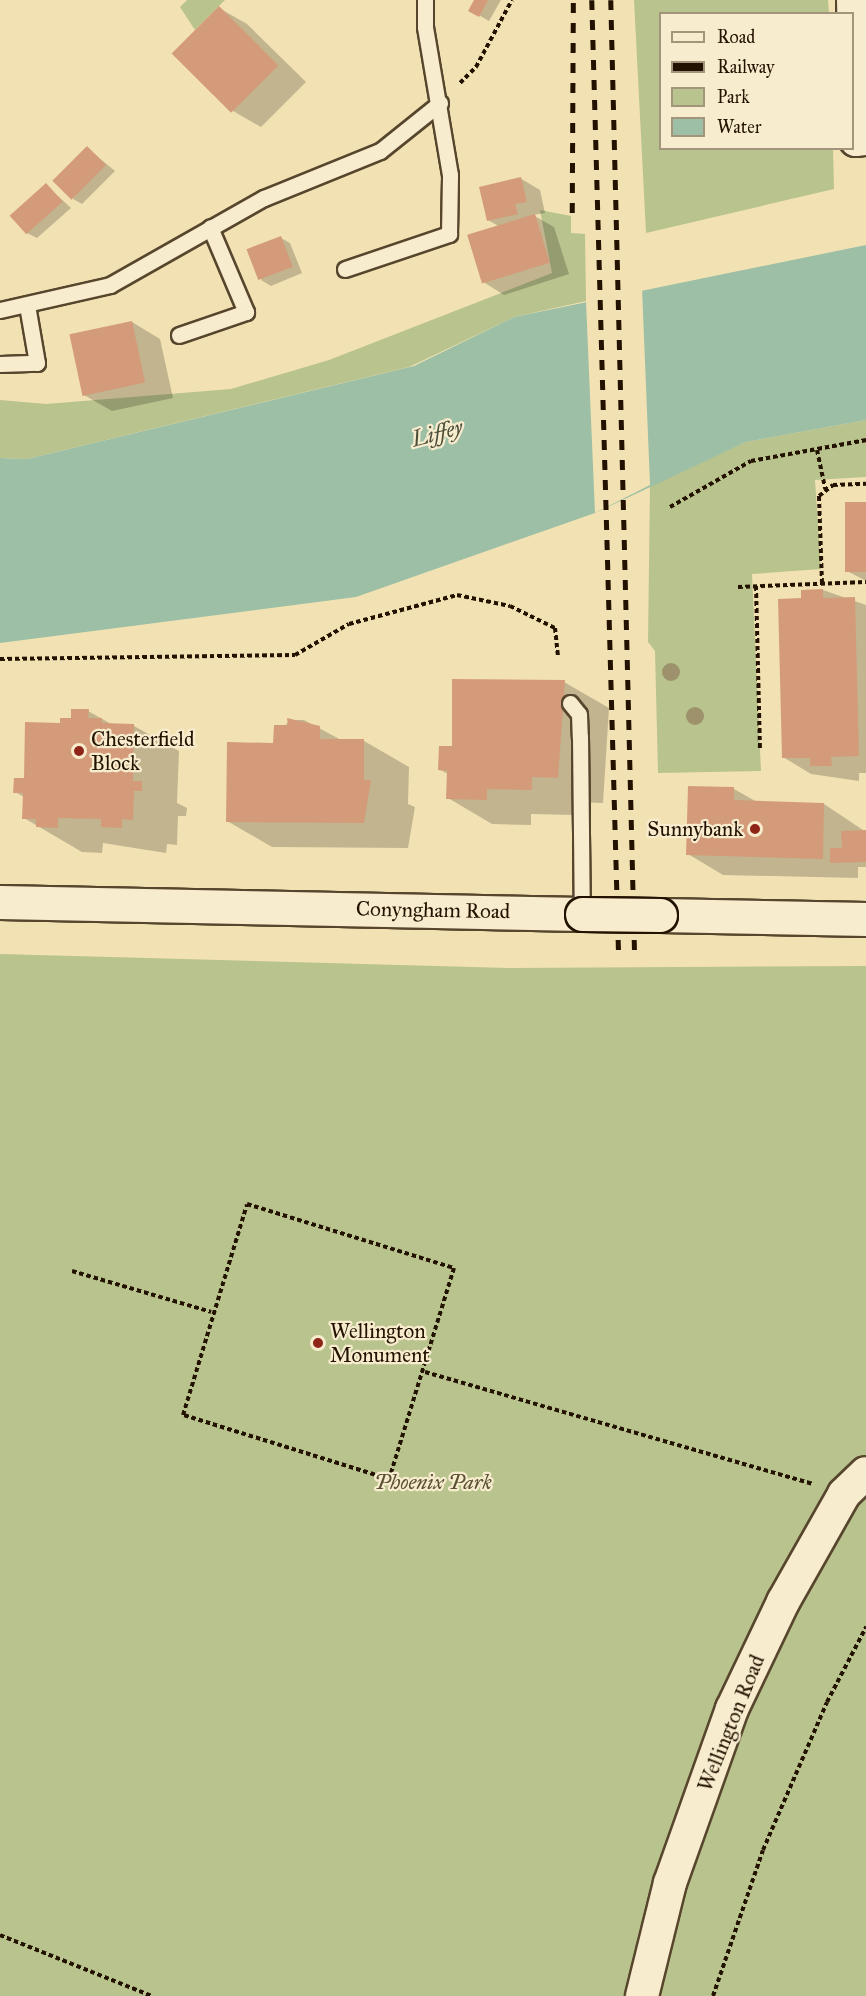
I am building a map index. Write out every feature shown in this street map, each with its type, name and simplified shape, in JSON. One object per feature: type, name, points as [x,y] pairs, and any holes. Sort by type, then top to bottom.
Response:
[{"type":"main road","name":"Conyngham Road","points":[[0,902],[866,919]]},
{"type":"street","points":[[854,47],[856,140],[866,140]]},
{"type":"street","name":"Wellington Road","points":[[642,1996],[670,1883],[732,1709],[783,1602],[855,1483]]},
{"type":"lane","points":[[345,269],[448,234],[450,175],[425,0]]},
{"type":"lane","points":[[0,310],[110,285],[264,198],[380,151],[440,103]]},
{"type":"lane","points":[[179,335],[246,312],[210,227]]},
{"type":"lane","points":[[0,364],[37,363],[27,305]]},
{"type":"lane","points":[[570,703],[579,714],[582,914]]},
{"type":"path","points":[[440,103],[476,67],[512,0]]},
{"type":"path","points":[[670,507],[751,461],[866,440]]},
{"type":"path","points":[[817,450],[825,489]]},
{"type":"path","points":[[822,584],[819,496],[825,489],[866,483]]},
{"type":"path","points":[[738,587],[866,582]]},
{"type":"path","points":[[756,586],[760,748]]},
{"type":"path","points":[[0,659],[295,655],[349,624],[457,594],[510,606],[555,628],[558,656]]},
{"type":"path","points":[[247,1204],[454,1268],[425,1372],[389,1479],[183,1415],[211,1312],[247,1204]]},
{"type":"path","points":[[72,1271],[211,1312]]},
{"type":"path","points":[[425,1372],[855,1483]]},
{"type":"path","points":[[713,1996],[763,1850],[827,1702],[866,1627]]},
{"type":"path","points":[[0,1935],[152,1996]]},
{"type":"green space","points":[[187,0],[225,0],[195,30],[180,7]]},
{"type":"green space","points":[[634,0],[828,0],[829,12],[659,12],[659,150],[833,150],[834,189],[646,233]]},
{"type":"green space","points":[[540,210],[571,216],[571,233],[585,234],[586,301],[514,317],[409,367],[27,459],[0,458],[0,400],[46,404],[231,389],[329,360],[552,273]]},
{"type":"green space","points":[[866,420],[866,477],[815,480],[821,569],[752,574],[761,771],[658,773],[655,651],[648,642],[650,485],[746,442]]},
{"type":"green space","name":"Phoenix Park","points":[[0,954],[509,968],[866,966],[866,1996],[0,1996]]},
{"type":"water","name":"Liffey","points":[[866,245],[866,420],[746,442],[595,513],[356,597],[0,643],[0,458],[27,459],[414,366],[514,317]]},
{"type":"pier","points":[[642,288],[650,485],[595,513],[586,301]]},
{"type":"building","points":[[474,0],[488,0],[479,17],[468,11]]},
{"type":"building","points":[[219,6],[278,65],[231,113],[172,53]]},
{"type":"building","points":[[87,146],[106,165],[71,200],[52,181]]},
{"type":"building","points":[[521,177],[527,202],[515,204],[518,214],[487,221],[479,187]]},
{"type":"building","points":[[46,183],[63,202],[26,234],[10,216]]},
{"type":"building","points":[[535,214],[550,263],[482,284],[467,235]]},
{"type":"building","points":[[281,236],[293,267],[258,280],[246,249]]},
{"type":"building","points":[[132,321],[145,383],[82,396],[69,334]]},
{"type":"building","points":[[845,502],[866,502],[866,572],[845,572]]},
{"type":"building","points":[[823,589],[823,598],[855,597],[859,756],[831,757],[832,766],[810,766],[810,758],[782,758],[778,599],[801,598],[801,590]]},
{"type":"building","points":[[452,679],[565,680],[558,778],[532,777],[532,790],[487,789],[487,800],[446,799],[447,771],[438,770],[439,746],[452,746]]},
{"type":"building","name":"Chesterfield Block","points":[[71,709],[89,709],[88,718],[102,718],[102,723],[134,724],[133,781],[142,781],[142,791],[134,791],[133,820],[122,819],[122,828],[101,827],[101,819],[58,818],[58,828],[36,827],[36,819],[22,819],[23,793],[13,793],[14,778],[24,778],[25,722],[60,723],[60,718],[71,718]]},
{"type":"building","points":[[287,718],[320,726],[320,739],[364,739],[364,780],[371,780],[364,823],[226,822],[227,742],[273,743],[274,725],[288,725]]},
{"type":"building","name":"Sunnybank","points":[[688,786],[734,787],[734,800],[824,803],[823,859],[686,855]]},
{"type":"building","points":[[866,830],[866,862],[830,863],[830,848],[842,848],[841,831]]},
{"type":"railway","points":[[572,213],[573,0]]},
{"type":"railway","points":[[592,0],[619,960]]},
{"type":"railway","points":[[611,0],[635,960]]},
{"type":"place","name":"Chesterfield Block","points":[[79,751]]},
{"type":"place","name":"Sunnybank","points":[[755,829]]},
{"type":"place","name":"Wellington Monument","points":[[318,1343]]}]
